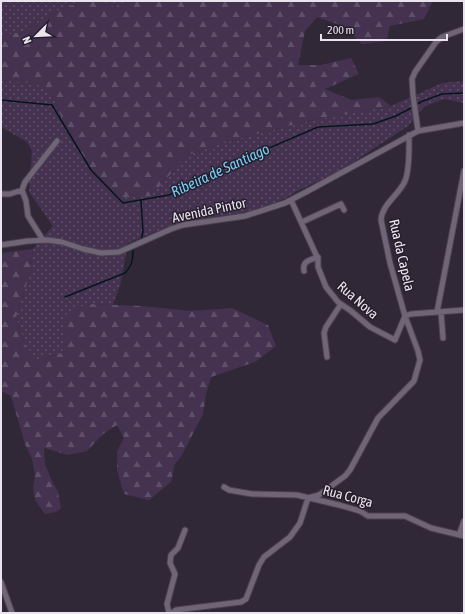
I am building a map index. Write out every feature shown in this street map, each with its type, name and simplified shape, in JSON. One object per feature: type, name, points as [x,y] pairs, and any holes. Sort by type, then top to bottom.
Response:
[{"type":"street","points":[[418,130],[412,79],[415,72],[436,42],[442,37],[464,29]]},
{"type":"street","name":"Avenida Pintor","points":[[1,245],[43,240],[62,242],[101,253],[119,252],[183,225],[245,216],[291,200],[409,134],[418,130],[464,123]]},
{"type":"street","name":"Rua da Capela","points":[[308,498],[319,495],[345,476],[350,470],[378,418],[414,381],[420,360],[405,316],[390,263],[381,220],[381,214],[384,209],[403,186],[406,180],[409,134]]},
{"type":"street","points":[[43,240],[28,216],[26,201],[22,190],[25,182],[57,141]]},
{"type":"street","points":[[443,338],[439,312],[464,171]]},
{"type":"street","points":[[1,194],[10,194],[22,190]]},
{"type":"street","name":"Rua Nova","points":[[291,200],[318,257],[318,267],[326,287],[338,302],[370,327],[395,340],[405,316]]},
{"type":"street","points":[[302,222],[341,204],[344,210]]},
{"type":"street","points":[[304,271],[304,263],[318,257]]},
{"type":"street","points":[[327,357],[324,332],[326,326],[341,304]]},
{"type":"street","points":[[405,316],[411,314],[464,310]]},
{"type":"street","name":"Rua Corga","points":[[224,488],[252,494],[296,495],[339,504],[360,511],[368,516],[405,516],[431,528],[461,535]]},
{"type":"street","points":[[185,530],[178,548],[172,555],[170,563],[175,574],[167,604],[170,613],[176,610],[241,602],[246,599],[264,557],[290,537],[294,532],[300,523],[308,498]]},
{"type":"street","points":[[461,535],[464,521]]},
{"type":"street","points":[[1,582],[12,613]]},
{"type":"green space","points":[[1,1],[84,1],[57,11],[24,31],[1,36]]},
{"type":"green space","points":[[84,1],[101,1],[120,10],[128,1],[433,1],[424,19],[390,26],[386,41],[362,44],[343,26],[317,17],[305,31],[298,65],[321,65],[351,58],[359,74],[325,89],[352,100],[379,97],[391,106],[308,121],[220,144],[187,155],[151,196],[112,198],[89,170],[71,138],[54,100],[41,83],[1,80],[1,36],[24,31],[57,11]]},
{"type":"green space","points":[[101,1],[128,1],[120,10]]},
{"type":"green space","points":[[1,80],[41,83],[54,100],[71,138],[170,173],[187,155],[220,144],[308,121],[391,106],[442,83],[464,81],[464,103],[444,99],[425,106],[408,126],[338,172],[270,205],[242,213],[193,220],[167,227],[128,243],[121,282],[113,305],[87,304],[62,353],[38,360],[26,347],[16,317],[30,274],[33,249],[53,226],[29,192],[32,151],[27,142],[1,127]]},
{"type":"green space","points":[[33,249],[30,274],[16,317],[26,347],[38,360],[62,353],[66,315],[87,304],[142,306],[191,311],[232,308],[268,325],[276,346],[255,362],[211,377],[206,394],[203,414],[182,455],[175,464],[171,482],[149,500],[124,494],[117,470],[117,451],[124,438],[117,425],[103,434],[87,451],[68,455],[44,448],[45,464],[58,492],[61,508],[56,512],[45,514],[35,500],[33,488],[35,476],[32,459],[25,444],[11,396],[1,391],[1,253]]},
{"type":"waterway","name":"Ribeira de Santiago","points":[[417,104],[442,94],[464,93]]},
{"type":"waterway","name":"Ribeira de Santiago","points":[[1,100],[52,105],[91,170],[123,203],[169,195],[232,164],[318,127],[373,124],[396,116],[411,108]]},
{"type":"waterway","points":[[140,241],[143,232],[141,200]]},
{"type":"waterway","points":[[65,297],[125,273],[132,263],[133,250]]}]
